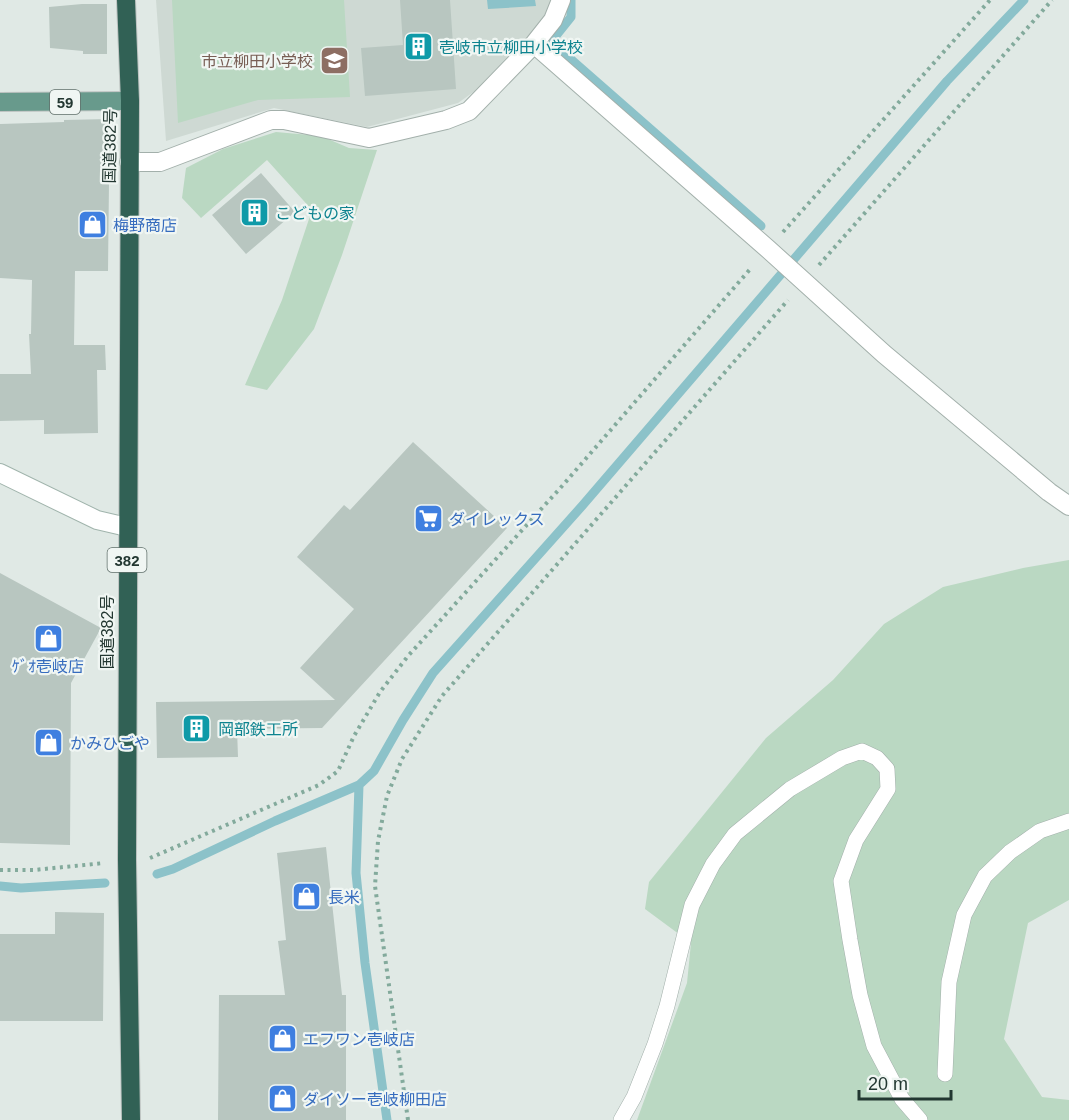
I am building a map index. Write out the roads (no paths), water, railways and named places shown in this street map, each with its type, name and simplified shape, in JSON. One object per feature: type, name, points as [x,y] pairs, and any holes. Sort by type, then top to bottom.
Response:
[{"type":"highway","name":"国道382号","points":[[126,0],[130,101],[127,860],[131,1120]]},
{"type":"main road","name":"59","points":[[0,102],[130,101]]},
{"type":"street","points":[[129,162],[160,162],[271,120],[284,120],[369,138],[446,120],[470,111],[534,44],[553,20],[561,0]]},
{"type":"street","points":[[534,44],[772,252],[884,354],[1049,492],[1069,506]]},
{"type":"street","points":[[0,473],[97,520],[127,527]]},
{"type":"lane","points":[[621,1120],[634,1096],[655,1044],[667,1006],[692,905],[713,864],[735,834],[790,789],[842,758],[862,751],[877,758],[887,769],[888,789],[856,840],[841,881],[850,940],[860,995],[874,1046],[902,1099],[920,1120]]},
{"type":"lane","points":[[945,1074],[949,982],[964,915],[985,876],[1010,852],[1040,831],[1069,821]]},
{"type":"water","points":[[487,0],[535,0],[536,6],[488,9]]},
{"type":"waterway","points":[[571,0],[571,17],[551,42],[761,226]]},
{"type":"waterway","points":[[157,874],[173,869],[359,785],[374,771],[433,673],[582,506],[947,81],[1024,0]]},
{"type":"waterway","points":[[359,785],[356,873],[365,963],[387,1120]]},
{"type":"waterway","points":[[0,886],[21,888],[105,883]]},
{"type":"place","name":"壱岐市立柳田小学校","points":[[418,47]]},
{"type":"place","name":"市立柳田小学校","points":[[334,61]]},
{"type":"place","name":"こどもの家","points":[[254,213]]},
{"type":"place","name":"梅野商店","points":[[92,225]]},
{"type":"place","name":"ダイレックス","points":[[428,519]]},
{"type":"place","name":"ｹﾞｵ壱岐店","points":[[48,638]]},
{"type":"place","name":"岡部鉄工所","points":[[197,729]]},
{"type":"place","name":"かみひごや","points":[[49,743]]},
{"type":"place","name":"長米","points":[[307,897]]},
{"type":"place","name":"エフワン壱岐店","points":[[282,1039]]},
{"type":"place","name":"ダイソー壱岐柳田店","points":[[282,1099]]}]
